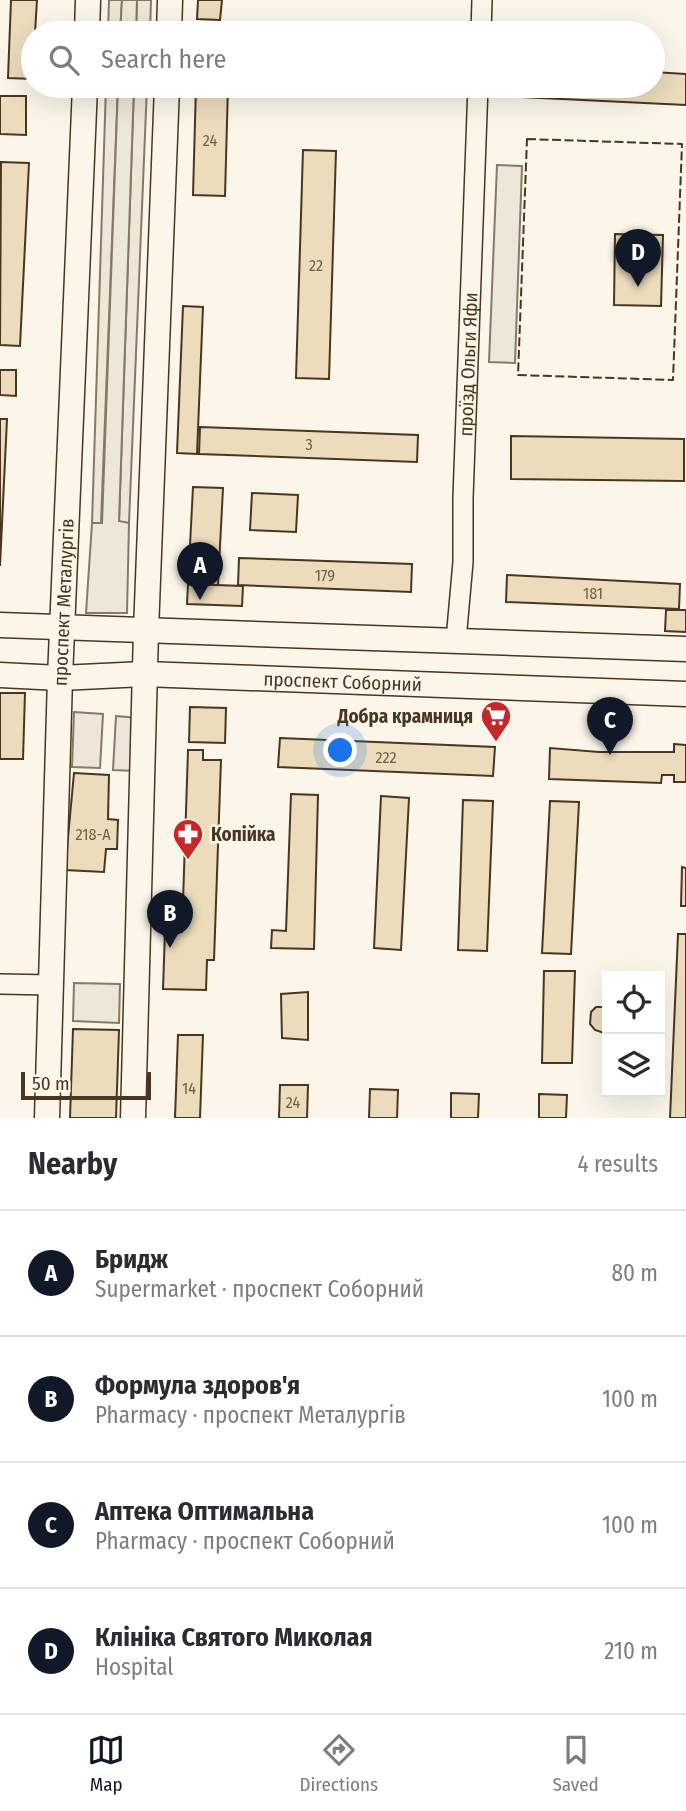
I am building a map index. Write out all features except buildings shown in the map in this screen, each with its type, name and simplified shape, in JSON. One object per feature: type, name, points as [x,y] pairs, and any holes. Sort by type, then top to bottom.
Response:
[{"type":"main road","points":[[88,21],[89,0]]},
{"type":"main road","points":[[169,21],[170,0]]},
{"type":"main road","name":"проспект Металургів","points":[[47,1118],[60,678],[85,98]]},
{"type":"main road","points":[[133,1118],[145,631],[167,98]]},
{"type":"main road","points":[[0,625],[686,649]]},
{"type":"main road","name":"проспект Соборний","points":[[0,675],[60,678],[144,674],[686,694]]},
{"type":"street","points":[[481,21],[482,0]]},
{"type":"street","name":"проїзд Ольги Яфи","points":[[456,640],[463,562],[478,98]]},
{"type":"street","points":[[0,984],[51,985]]},
{"type":"shaded area","points":[[109,0],[122,0],[121,21],[108,21]]},
{"type":"shaded area","points":[[122,0],[137,0],[136,21],[121,21]]},
{"type":"shaded area","points":[[137,0],[151,0],[150,21],[136,21]]},
{"type":"shaded area","points":[[106,98],[118,98],[101,523],[92,523]]},
{"type":"shaded area","points":[[118,98],[134,98],[119,521],[129,523],[127,613],[86,613],[92,523],[102,523]]},
{"type":"shaded area","points":[[134,98],[147,98],[129,523],[119,522]]},
{"type":"shaded area","points":[[497,165],[522,166],[515,363],[489,362]]},
{"type":"shaded area","points":[[74,712],[103,714],[100,768],[72,767]]},
{"type":"shaded area","points":[[116,716],[138,718],[135,771],[113,770]]},
{"type":"shaded area","points":[[74,983],[120,984],[119,1023],[73,1021]]},
{"type":"fence","points":[[527,139],[682,144],[673,380],[518,375],[527,139]]},
{"type":"place","name":"Клініка Святого Миколая","points":[[638,287]]},
{"type":"place","name":"Бридж","points":[[200,600]]},
{"type":"place","name":"Добра крамниця","points":[[496,743]]},
{"type":"place","name":"Аптека Оптимальна","points":[[610,755]]},
{"type":"place","name":"Копійка","points":[[188,861]]},
{"type":"place","name":"Формула здоров'я","points":[[170,948]]}]
